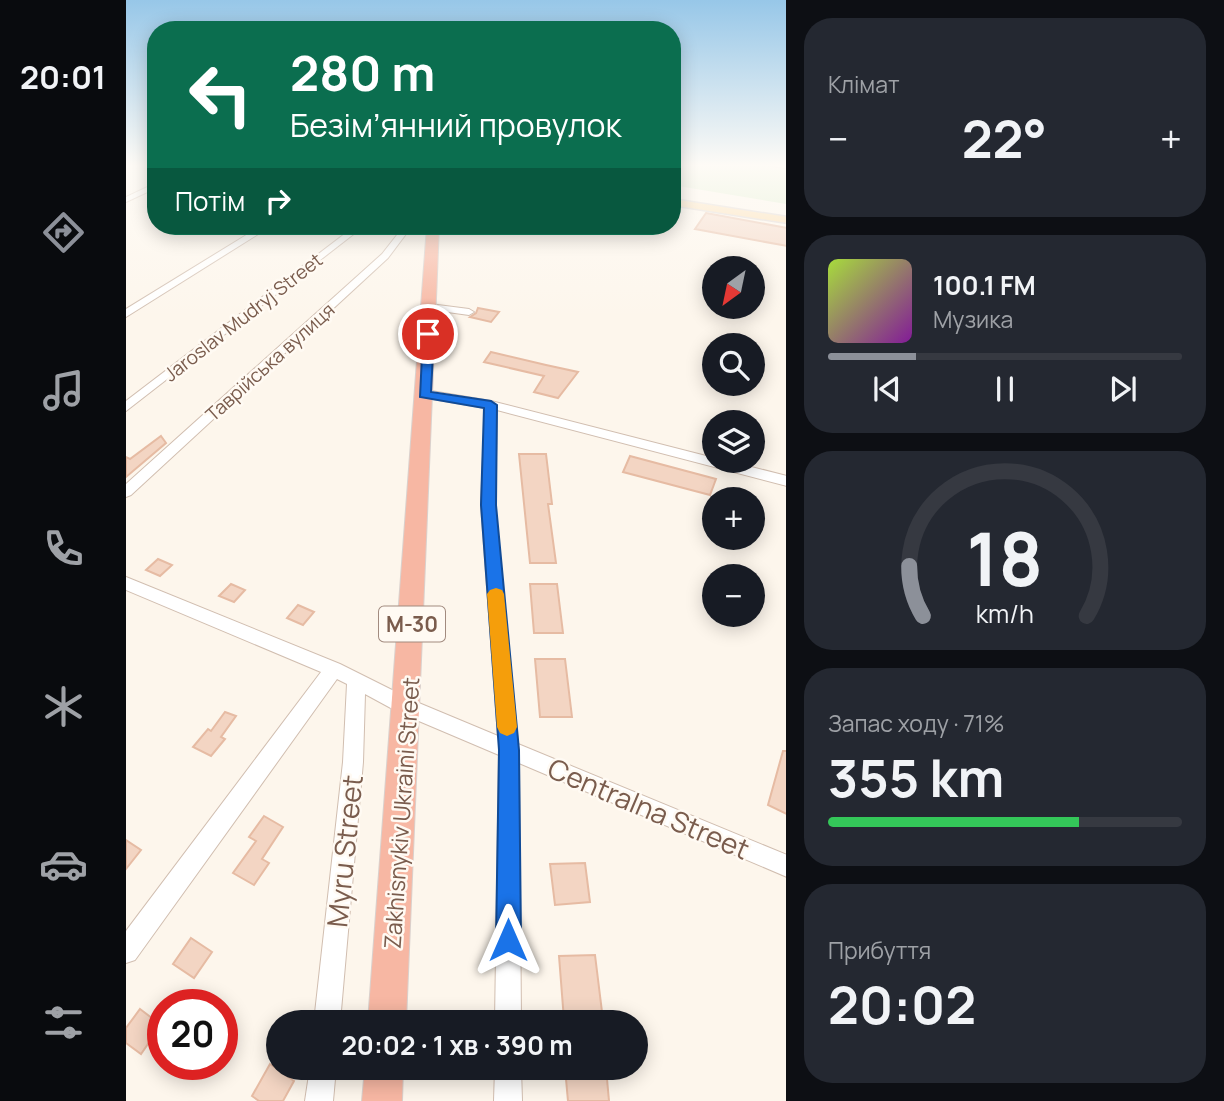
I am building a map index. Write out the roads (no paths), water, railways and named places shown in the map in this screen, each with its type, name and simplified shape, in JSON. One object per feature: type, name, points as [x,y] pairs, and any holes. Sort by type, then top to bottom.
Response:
[{"type":"highway","name":"Zakhisnykiv Ukraini Street","points":[[388,1010],[433,235]]},
{"type":"highway","points":[[382,1101],[383,1080]]},
{"type":"main road","points":[[757,215],[786,220]]},
{"type":"street","points":[[126,314],[253,235]]},
{"type":"street","name":"Jaroslav Mudryj Street","points":[[126,407],[348,235]]},
{"type":"street","name":"Таврійська вулиця","points":[[126,492],[385,256],[401,235]]},
{"type":"street","points":[[430,307],[469,312]]},
{"type":"street","points":[[425,394],[491,405],[786,481]]},
{"type":"street","points":[[491,405],[488,505],[509,750],[508,1010]]},
{"type":"street","name":"Centralna Street","points":[[126,583],[334,669],[407,707],[786,866]]},
{"type":"street","points":[[126,951],[334,669]]},
{"type":"street","name":"Myru Street","points":[[328,1010],[353,762],[356,680]]},
{"type":"street","points":[[319,1101],[322,1080]]},
{"type":"street","points":[[508,1080],[508,1101]]}]
